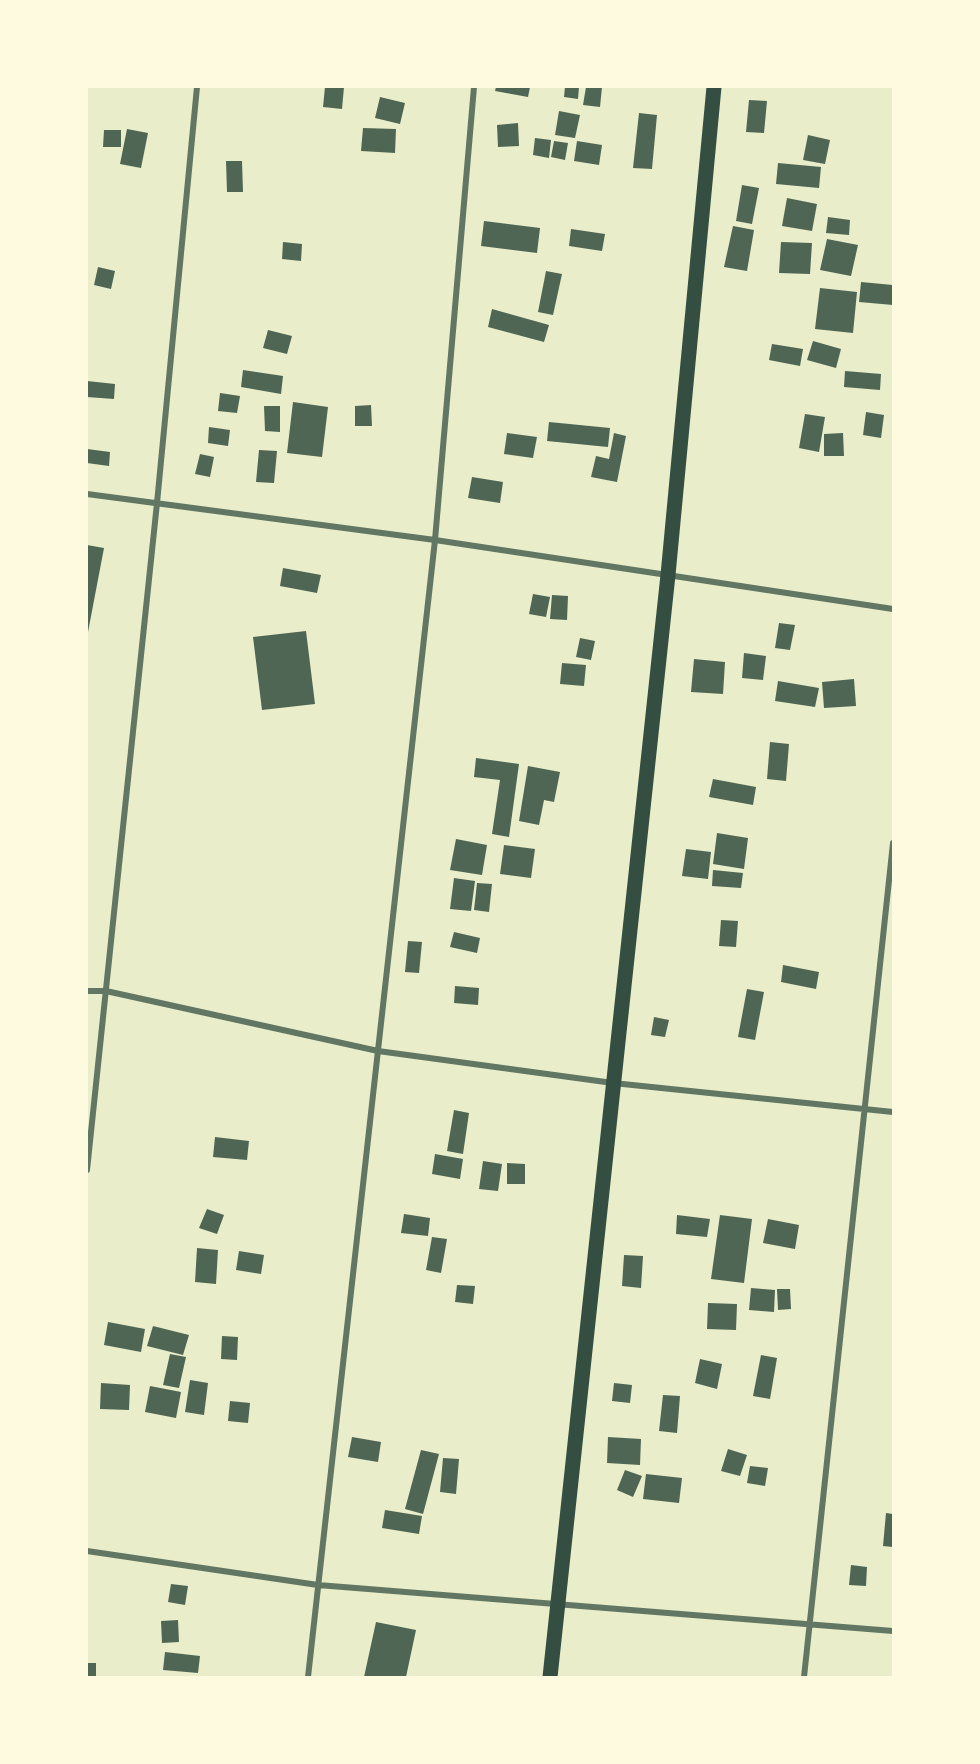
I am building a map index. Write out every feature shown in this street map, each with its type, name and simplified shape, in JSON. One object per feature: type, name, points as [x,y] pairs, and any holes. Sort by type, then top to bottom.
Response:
[{"type":"main road","points":[[550,1677],[668,575],[714,87]]},
{"type":"street","points":[[87,1170],[157,503],[197,87]]},
{"type":"street","points":[[308,1677],[435,540],[474,87]]},
{"type":"street","points":[[87,494],[435,540],[893,609]]},
{"type":"street","points":[[804,1677],[893,843]]},
{"type":"street","points":[[87,991],[106,990],[378,1051],[613,1083],[893,1112]]},
{"type":"street","points":[[87,1551],[318,1585],[893,1631]]},
{"type":"building","points":[[325,87],[344,87],[342,109],[323,107]]},
{"type":"building","points":[[496,87],[530,87],[528,97],[495,91]]},
{"type":"building","points":[[565,87],[579,87],[578,99],[564,97]]},
{"type":"building","points":[[586,87],[602,87],[600,107],[583,105]]},
{"type":"building","points":[[380,97],[405,103],[400,124],[375,118]]},
{"type":"building","points":[[749,100],[767,101],[764,133],[746,132]]},
{"type":"building","points":[[559,111],[580,115],[575,138],[555,135]]},
{"type":"building","points":[[639,113],[657,115],[652,169],[633,168]]},
{"type":"building","points":[[518,123],[519,146],[498,147],[497,125]]},
{"type":"building","points":[[363,128],[396,129],[395,153],[361,151]]},
{"type":"building","points":[[127,129],[148,133],[141,168],[120,164]]},
{"type":"building","points":[[104,130],[121,130],[121,147],[103,147]]},
{"type":"building","points":[[808,135],[830,140],[825,164],[803,160]]},
{"type":"building","points":[[535,138],[551,140],[549,158],[533,155]]},
{"type":"building","points":[[554,141],[568,143],[565,160],[551,157]]},
{"type":"building","points":[[577,141],[602,145],[599,165],[574,161]]},
{"type":"building","points":[[226,161],[242,161],[243,192],[227,192]]},
{"type":"building","points":[[778,163],[821,167],[819,188],[776,184]]},
{"type":"building","points":[[742,185],[759,188],[752,224],[736,221]]},
{"type":"building","points":[[787,198],[817,204],[812,231],[782,226]]},
{"type":"building","points":[[828,217],[850,220],[849,235],[826,233]]},
{"type":"building","points":[[484,221],[540,228],[537,253],[481,246]]},
{"type":"building","points":[[733,226],[754,230],[747,271],[724,267]]},
{"type":"building","points":[[571,229],[605,234],[602,251],[569,246]]},
{"type":"building","points":[[827,239],[858,245],[851,276],[820,270]]},
{"type":"building","points":[[283,242],[302,244],[301,261],[282,259]]},
{"type":"building","points":[[781,242],[812,243],[810,274],[779,273]]},
{"type":"building","points":[[98,267],[115,271],[111,289],[94,285]]},
{"type":"building","points":[[546,271],[562,274],[553,315],[538,312]]},
{"type":"building","points":[[861,282],[893,285],[893,305],[859,302]]},
{"type":"building","points":[[820,288],[857,292],[853,333],[815,329]]},
{"type":"building","points":[[492,309],[549,325],[544,342],[488,327]]},
{"type":"building","points":[[268,330],[292,336],[287,354],[263,348]]},
{"type":"building","points":[[813,341],[841,349],[836,368],[807,360]]},
{"type":"building","points":[[772,344],[803,349],[800,366],[769,360]]},
{"type":"building","points":[[243,370],[283,376],[281,394],[241,387]]},
{"type":"building","points":[[845,371],[881,374],[880,390],[844,387]]},
{"type":"building","points":[[87,381],[115,384],[114,399],[87,397]]},
{"type":"building","points":[[220,393],[240,396],[237,413],[218,411]]},
{"type":"building","points":[[293,402],[328,407],[322,457],[287,453]]},
{"type":"building","points":[[371,405],[372,426],[355,426],[355,406]]},
{"type":"building","points":[[264,406],[280,406],[280,432],[265,431]]},
{"type":"building","points":[[866,412],[884,415],[881,438],[863,435]]},
{"type":"building","points":[[805,414],[825,417],[819,452],[799,448]]},
{"type":"building","points":[[549,422],[610,428],[608,447],[547,441]]},
{"type":"building","points":[[209,427],[230,430],[228,446],[208,443]]},
{"type":"building","points":[[507,433],[537,437],[533,458],[504,454]]},
{"type":"building","points":[[614,433],[626,436],[617,482],[591,477],[596,456],[609,459]]},
{"type":"building","points":[[843,433],[844,456],[824,456],[824,434]]},
{"type":"building","points":[[87,449],[110,452],[109,466],[87,463]]},
{"type":"building","points":[[259,450],[277,451],[274,483],[256,482]]},
{"type":"building","points":[[200,454],[214,457],[210,477],[195,474]]},
{"type":"building","points":[[472,477],[503,482],[500,503],[468,498]]},
{"type":"building","points":[[87,545],[104,548],[88,632],[87,632]]},
{"type":"building","points":[[283,568],[321,575],[317,593],[280,586]]},
{"type":"building","points":[[533,594],[550,597],[546,617],[529,614]]},
{"type":"building","points":[[552,595],[568,596],[567,620],[550,619]]},
{"type":"building","points":[[779,623],[795,625],[790,650],[775,648]]},
{"type":"building","points":[[306,631],[315,704],[262,710],[253,637]]},
{"type":"building","points":[[580,638],[595,641],[591,660],[576,657]]},
{"type":"building","points":[[744,653],[766,656],[763,680],[742,678]]},
{"type":"building","points":[[694,659],[725,662],[723,694],[691,692]]},
{"type":"building","points":[[562,663],[586,665],[584,686],[560,684]]},
{"type":"building","points":[[854,679],[856,706],[824,708],[822,682]]},
{"type":"building","points":[[778,681],[819,688],[815,707],[775,701]]},
{"type":"building","points":[[770,742],[789,744],[786,781],[767,779]]},
{"type":"building","points":[[476,758],[519,764],[509,837],[492,834],[500,780],[474,777]]},
{"type":"building","points":[[528,766],[560,772],[554,802],[544,800],[539,825],[519,821]]},
{"type":"building","points":[[713,779],[756,787],[753,805],[709,797]]},
{"type":"building","points":[[717,833],[748,838],[744,869],[713,864]]},
{"type":"building","points":[[456,839],[487,845],[482,875],[450,870]]},
{"type":"building","points":[[504,845],[535,849],[531,878],[500,874]]},
{"type":"building","points":[[686,849],[711,852],[708,879],[682,876]]},
{"type":"building","points":[[713,870],[743,873],[741,888],[712,886]]},
{"type":"building","points":[[454,878],[475,881],[471,911],[450,909]]},
{"type":"building","points":[[477,883],[492,884],[489,912],[474,910]]},
{"type":"building","points":[[721,920],[738,921],[736,947],[719,946]]},
{"type":"building","points":[[454,932],[480,938],[477,953],[450,947]]},
{"type":"building","points":[[408,941],[422,942],[419,973],[405,972]]},
{"type":"building","points":[[783,965],[819,972],[816,989],[781,982]]},
{"type":"building","points":[[455,986],[479,988],[478,1005],[454,1003]]},
{"type":"building","points":[[747,989],[764,992],[755,1040],[738,1037]]},
{"type":"building","points":[[654,1017],[669,1020],[665,1037],[651,1035]]},
{"type":"building","points":[[454,1110],[469,1113],[463,1154],[447,1151]]},
{"type":"building","points":[[215,1137],[249,1141],[247,1160],[213,1157]]},
{"type":"building","points":[[435,1154],[463,1159],[460,1179],[432,1174]]},
{"type":"building","points":[[483,1161],[502,1164],[498,1191],[479,1189]]},
{"type":"building","points":[[507,1163],[525,1164],[525,1184],[507,1184]]},
{"type":"building","points":[[207,1209],[224,1215],[217,1234],[199,1228]]},
{"type":"building","points":[[404,1214],[430,1218],[428,1236],[401,1233]]},
{"type":"building","points":[[677,1215],[710,1219],[707,1237],[676,1234]]},
{"type":"building","points":[[720,1215],[752,1219],[744,1283],[711,1279]]},
{"type":"building","points":[[768,1219],[799,1225],[795,1249],[763,1243]]},
{"type":"building","points":[[432,1237],[447,1239],[441,1273],[426,1270]]},
{"type":"building","points":[[197,1248],[218,1250],[216,1284],[195,1282]]},
{"type":"building","points":[[239,1251],[264,1255],[261,1274],[236,1270]]},
{"type":"building","points":[[624,1255],[643,1256],[641,1288],[622,1286]]},
{"type":"building","points":[[457,1285],[475,1286],[473,1304],[455,1302]]},
{"type":"building","points":[[751,1288],[775,1290],[774,1312],[749,1310]]},
{"type":"building","points":[[777,1289],[790,1289],[791,1309],[778,1310]]},
{"type":"building","points":[[708,1303],[737,1304],[736,1330],[707,1329]]},
{"type":"building","points":[[108,1322],[145,1329],[141,1352],[104,1345]]},
{"type":"building","points":[[153,1326],[189,1335],[183,1355],[147,1346]]},
{"type":"building","points":[[222,1336],[238,1337],[237,1360],[221,1359]]},
{"type":"building","points":[[170,1354],[186,1357],[179,1388],[163,1385]]},
{"type":"building","points":[[761,1355],[777,1358],[770,1399],[753,1396]]},
{"type":"building","points":[[700,1359],[722,1364],[717,1389],[695,1383]]},
{"type":"building","points":[[190,1380],[208,1383],[204,1415],[185,1412]]},
{"type":"building","points":[[101,1383],[130,1385],[129,1410],[100,1409]]},
{"type":"building","points":[[614,1383],[632,1385],[630,1403],[612,1401]]},
{"type":"building","points":[[150,1386],[181,1392],[176,1418],[145,1412]]},
{"type":"building","points":[[663,1395],[680,1396],[677,1433],[659,1431]]},
{"type":"building","points":[[230,1401],[250,1403],[248,1423],[228,1421]]},
{"type":"building","points":[[352,1437],[381,1442],[378,1462],[348,1457]]},
{"type":"building","points":[[608,1437],[641,1439],[640,1465],[607,1463]]},
{"type":"building","points":[[728,1449],[747,1455],[740,1476],[721,1471]]},
{"type":"building","points":[[421,1450],[439,1454],[423,1514],[405,1509]]},
{"type":"building","points":[[443,1458],[459,1459],[456,1494],[440,1492]]},
{"type":"building","points":[[750,1466],[768,1468],[765,1486],[747,1483]]},
{"type":"building","points":[[625,1470],[642,1476],[633,1497],[617,1490]]},
{"type":"building","points":[[646,1474],[682,1478],[679,1503],[643,1499]]},
{"type":"building","points":[[385,1510],[422,1516],[419,1534],[382,1528]]},
{"type":"building","points":[[886,1513],[893,1514],[893,1547],[883,1546]]},
{"type":"building","points":[[851,1565],[867,1567],[866,1586],[849,1585]]},
{"type":"building","points":[[171,1584],[188,1586],[185,1605],[168,1602]]},
{"type":"building","points":[[178,1620],[179,1642],[162,1643],[161,1621]]},
{"type":"building","points":[[376,1622],[416,1630],[406,1677],[364,1677]]},
{"type":"building","points":[[165,1652],[200,1656],[198,1673],[163,1670]]},
{"type":"building","points":[[87,1663],[96,1663],[96,1677],[87,1677]]}]
